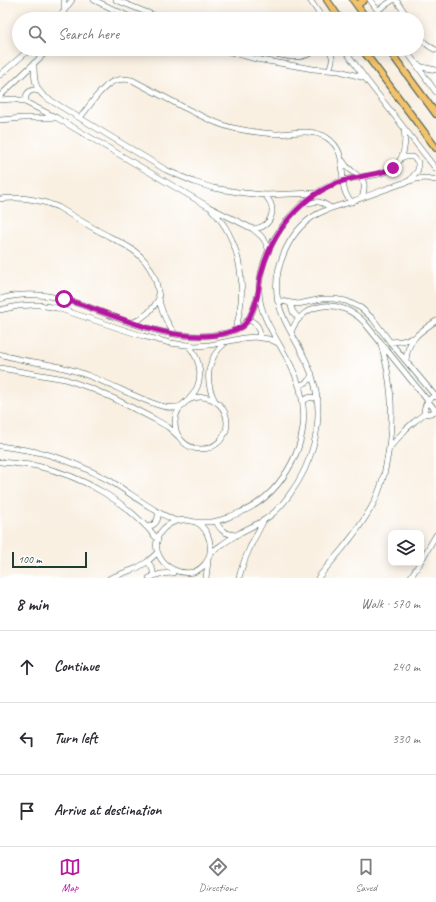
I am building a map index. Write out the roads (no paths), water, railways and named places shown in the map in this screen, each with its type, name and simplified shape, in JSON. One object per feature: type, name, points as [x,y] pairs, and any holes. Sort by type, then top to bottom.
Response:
[{"type":"main road","points":[[327,0],[335,12]]},
{"type":"main road","points":[[362,12],[355,3],[364,0]]},
{"type":"main road","points":[[367,56],[436,148]]},
{"type":"main road","points":[[394,56],[436,114]]},
{"type":"street","points":[[64,0],[64,11]]},
{"type":"street","points":[[64,11],[72,0]]},
{"type":"street","points":[[94,0],[119,12]]},
{"type":"street","points":[[116,0],[144,12]]},
{"type":"street","points":[[310,0],[318,12]]},
{"type":"street","points":[[370,0],[378,10],[394,0],[403,12]]},
{"type":"street","points":[[424,43],[436,50]]},
{"type":"street","points":[[0,75],[22,56]]},
{"type":"street","points":[[0,96],[42,56]]},
{"type":"street","points":[[245,56],[313,69],[349,73],[365,78]]},
{"type":"street","points":[[290,56],[305,56]]},
{"type":"street","points":[[329,70],[333,56]]},
{"type":"street","points":[[349,56],[436,169]]},
{"type":"street","points":[[410,56],[436,92]]},
{"type":"street","points":[[34,63],[35,83],[39,91],[45,97],[166,170],[204,185],[224,190],[265,195],[316,193]]},
{"type":"street","points":[[415,64],[436,70]]},
{"type":"street","points":[[80,118],[105,86],[115,81],[126,79],[132,80],[209,120],[225,126],[258,132],[284,134],[310,132],[321,135],[326,137],[338,149],[342,160],[344,187],[347,196],[352,202]]},
{"type":"street","points":[[27,103],[26,97],[28,92],[34,90],[39,91]]},
{"type":"street","points":[[0,100],[14,99],[27,103],[57,118],[209,206],[253,229],[261,236],[269,251]]},
{"type":"street","points":[[0,120],[57,118]]},
{"type":"street","points":[[0,299],[28,295],[57,297],[132,323],[175,334],[205,336],[215,335],[240,328],[248,320],[259,290],[261,275],[269,251],[284,224],[302,204],[316,193],[343,180],[389,171],[397,165],[402,157],[405,145],[404,129]]},
{"type":"street","points":[[402,157],[413,157],[418,162],[418,170],[410,180]]},
{"type":"street","points":[[342,160],[349,169],[363,181],[364,186],[362,198]]},
{"type":"street","points":[[210,553],[236,535],[264,520],[274,512],[289,495],[301,477],[312,453],[317,429],[318,399],[315,384],[308,363],[280,310],[277,300],[276,287],[278,273],[283,254],[290,242],[298,230],[308,220],[319,213],[410,180],[421,178],[436,180]]},
{"type":"street","points":[[253,229],[263,226],[270,219],[272,208],[265,195]]},
{"type":"street","points":[[0,199],[24,198],[51,204],[135,251],[143,258],[152,272],[156,281],[159,298],[168,325],[175,334]]},
{"type":"street","points":[[302,204],[318,202],[331,208]]},
{"type":"street","points":[[209,206],[227,231],[234,245],[240,268],[242,299],[240,314],[235,330]]},
{"type":"street","points":[[208,559],[204,565],[193,572],[182,576],[174,573],[163,565],[157,553],[157,544],[162,531],[168,525],[176,521],[216,521],[243,512],[256,505],[279,483],[291,464],[299,444],[304,419],[303,402],[299,385],[289,361],[263,313],[259,290]]},
{"type":"street","points":[[132,323],[142,318],[150,311],[159,298]]},
{"type":"street","points":[[277,300],[290,303],[304,303],[328,299],[340,300],[361,308],[377,324],[390,342],[436,397],[428,401],[424,414]]},
{"type":"street","points":[[290,303],[293,312],[299,319]]},
{"type":"street","points":[[0,310],[32,305],[57,308],[142,336],[170,343],[210,345],[244,338],[259,337],[278,343]]},
{"type":"street","points":[[292,332],[299,319],[307,312],[317,308],[329,306],[340,307],[351,311],[360,318],[380,341],[436,410],[432,413],[424,414],[406,429],[389,447]]},
{"type":"street","points":[[248,320],[257,325],[260,331],[259,337]]},
{"type":"street","points":[[390,342],[413,338],[436,321]]},
{"type":"street","points":[[406,361],[408,349],[413,338]]},
{"type":"street","points":[[318,578],[347,544],[371,507],[384,478],[392,424],[391,390],[385,357],[380,341]]},
{"type":"street","points":[[0,368],[65,379],[90,388],[128,405],[168,427],[187,445],[195,448],[207,448],[218,442],[224,435],[227,422],[222,408],[210,392],[208,375],[215,354],[226,342]]},
{"type":"street","points":[[178,436],[175,419],[177,413],[195,392],[200,373],[198,361],[188,345]]},
{"type":"street","points":[[0,354],[82,373],[157,405],[171,407],[181,406],[201,397],[216,402]]},
{"type":"street","points":[[299,385],[309,381],[312,374]]},
{"type":"street","points":[[303,402],[311,397],[318,399]]},
{"type":"street","points":[[0,446],[42,453],[62,459],[113,483],[158,512],[176,521]]},
{"type":"street","points":[[0,462],[37,466],[90,485],[116,500],[133,513],[148,527],[158,540]]},
{"type":"street","points":[[148,527],[156,523],[158,512]]},
{"type":"street","points":[[239,578],[249,550],[264,520]]},
{"type":"street","points":[[216,521],[224,532],[229,535],[236,535]]},
{"type":"street","points":[[196,522],[207,533],[210,543],[206,578]]},
{"type":"street","points":[[424,555],[436,535]]},
{"type":"street","points":[[110,578],[137,568],[157,553]]},
{"type":"street","points":[[147,562],[153,570],[151,577]]},
{"type":"street","points":[[410,578],[418,566]]},
{"type":"street","points":[[151,577],[160,574],[174,573]]}]
